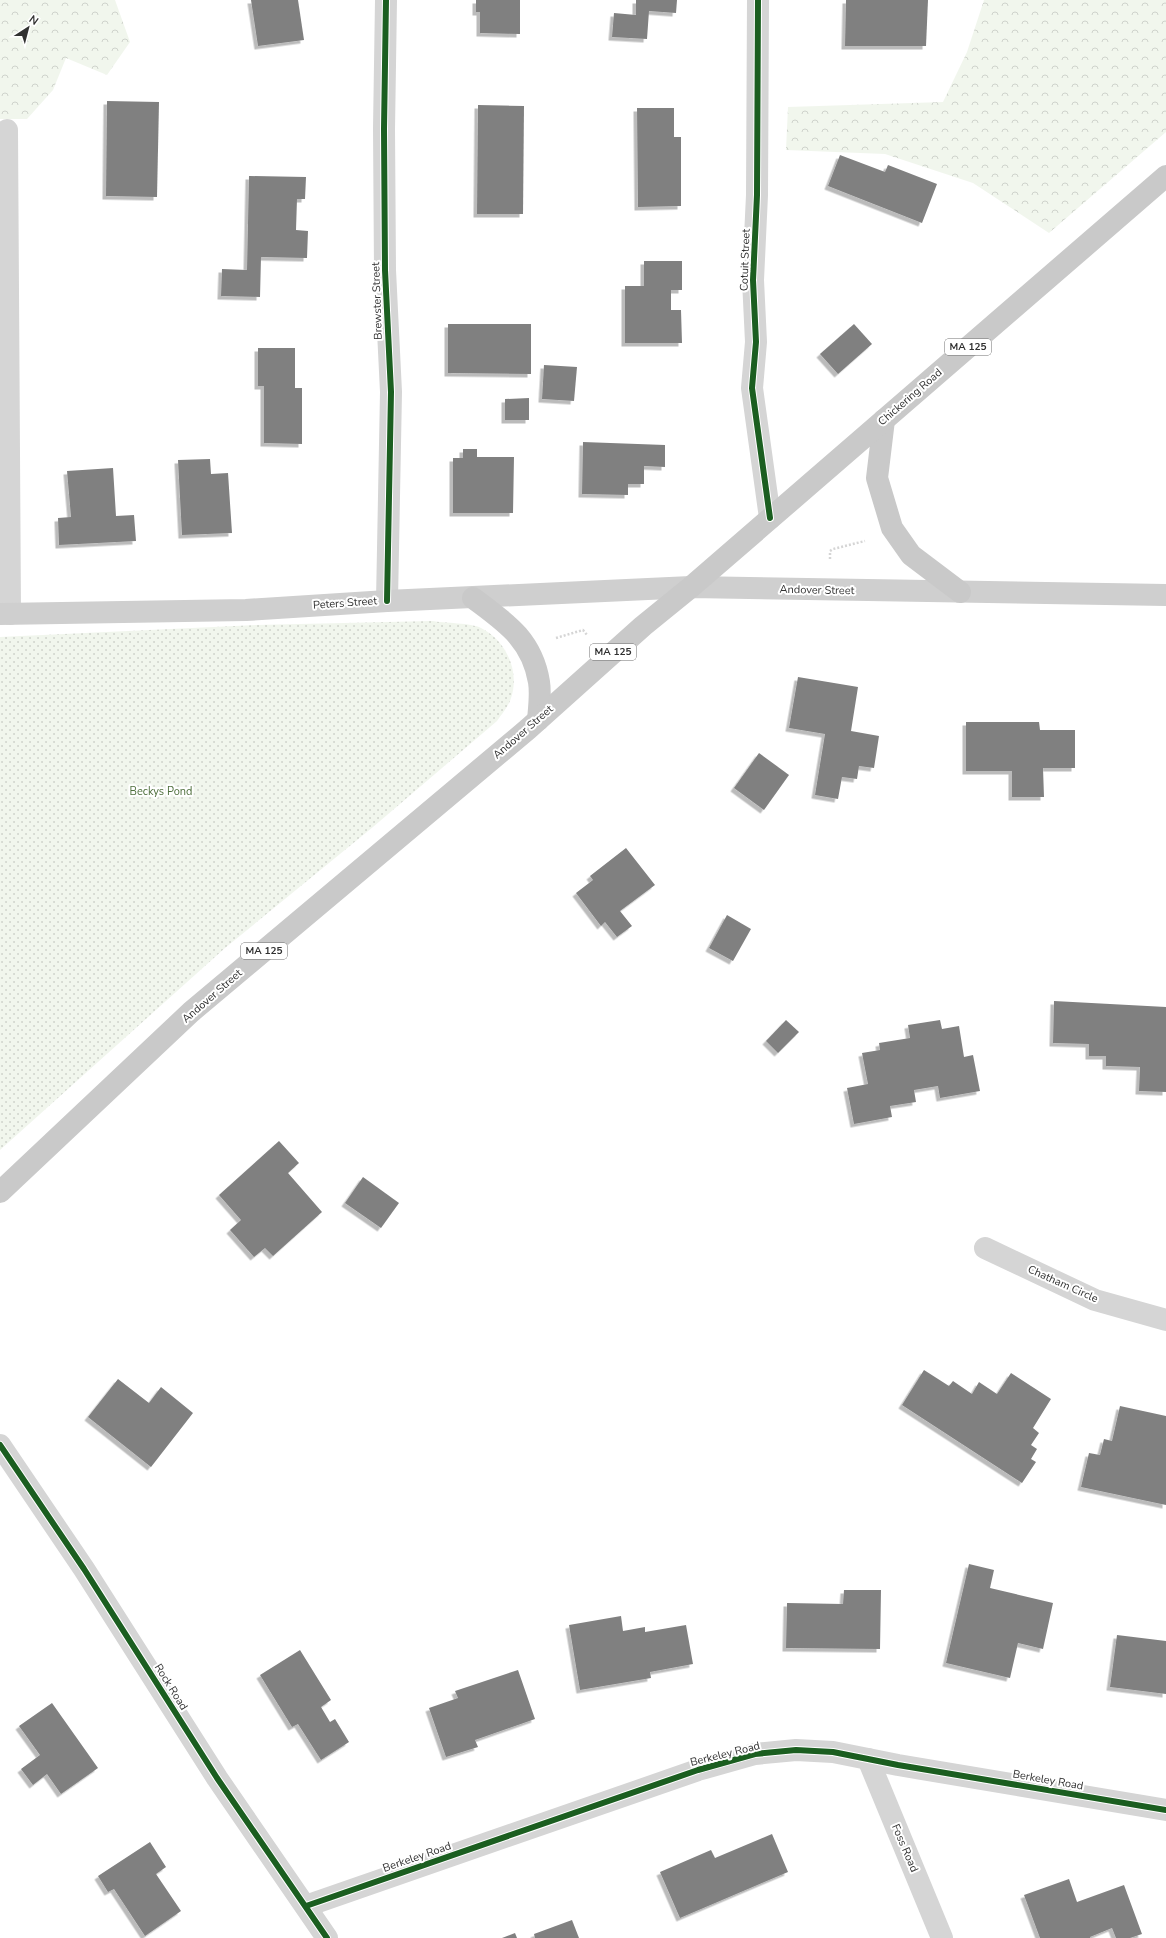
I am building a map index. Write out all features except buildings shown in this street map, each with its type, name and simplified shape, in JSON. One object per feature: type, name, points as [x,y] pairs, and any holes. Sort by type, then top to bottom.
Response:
[{"type":"main road","name":"Chickering Road","points":[[691,587],[1166,176]]},
{"type":"main road","points":[[884,420],[877,478],[892,528],[911,555],[960,592]]},
{"type":"main road","name":"Peters Street","points":[[5,614],[246,610],[387,600],[473,598],[691,587]]},
{"type":"main road","name":"Andover Street","points":[[0,1192],[191,1012],[538,720],[643,626],[691,587],[1166,595]]},
{"type":"main road","points":[[473,598],[508,624],[528,647],[539,683],[538,720]]},
{"type":"street","name":"Brewster Street","points":[[386,0],[384,129],[385,262],[391,392],[387,600]]},
{"type":"street","name":"Cotuit Street","points":[[758,0],[757,195],[753,280],[756,342],[752,388],[770,518]]},
{"type":"street","points":[[5,614],[8,130]]},
{"type":"street","name":"Chatham Circle","points":[[985,1248],[1094,1300],[1166,1320]]},
{"type":"street","name":"Rock Road","points":[[0,1445],[84,1569],[217,1778],[327,1938]]},
{"type":"street","name":"Berkeley Road","points":[[306,1906],[698,1770],[755,1754],[796,1750],[833,1752],[1166,1810]]},
{"type":"street","name":"Foss Road","points":[[868,1759],[942,1938]]},
{"type":"path","points":[[830,560],[830,551],[833,549],[870,540]]},
{"type":"path","points":[[556,638],[583,630],[588,636]]},
{"type":"green space","points":[[0,0],[115,0],[130,42],[107,75],[66,58],[53,90],[27,119],[0,119]]},
{"type":"green space","points":[[984,0],[1166,0],[1166,132],[1049,233],[973,183],[885,154],[786,150],[788,107],[943,102],[967,52]]},
{"type":"green space","name":"Beckys Pond","points":[[432,621],[477,626],[490,634],[505,649],[513,669],[513,690],[509,704],[497,721],[373,827],[225,948],[0,1150],[0,637],[256,625]]},
{"type":"cycle path","points":[[386,0],[384,129],[385,270],[391,392],[387,601]]},
{"type":"cycle path","points":[[758,0],[757,195],[753,280],[756,342],[752,388],[770,518]]},
{"type":"cycle path","points":[[0,1445],[84,1569],[217,1778],[327,1938]]},
{"type":"cycle path","points":[[306,1906],[698,1770],[755,1754],[796,1750],[833,1752],[898,1765],[1166,1810]]}]
